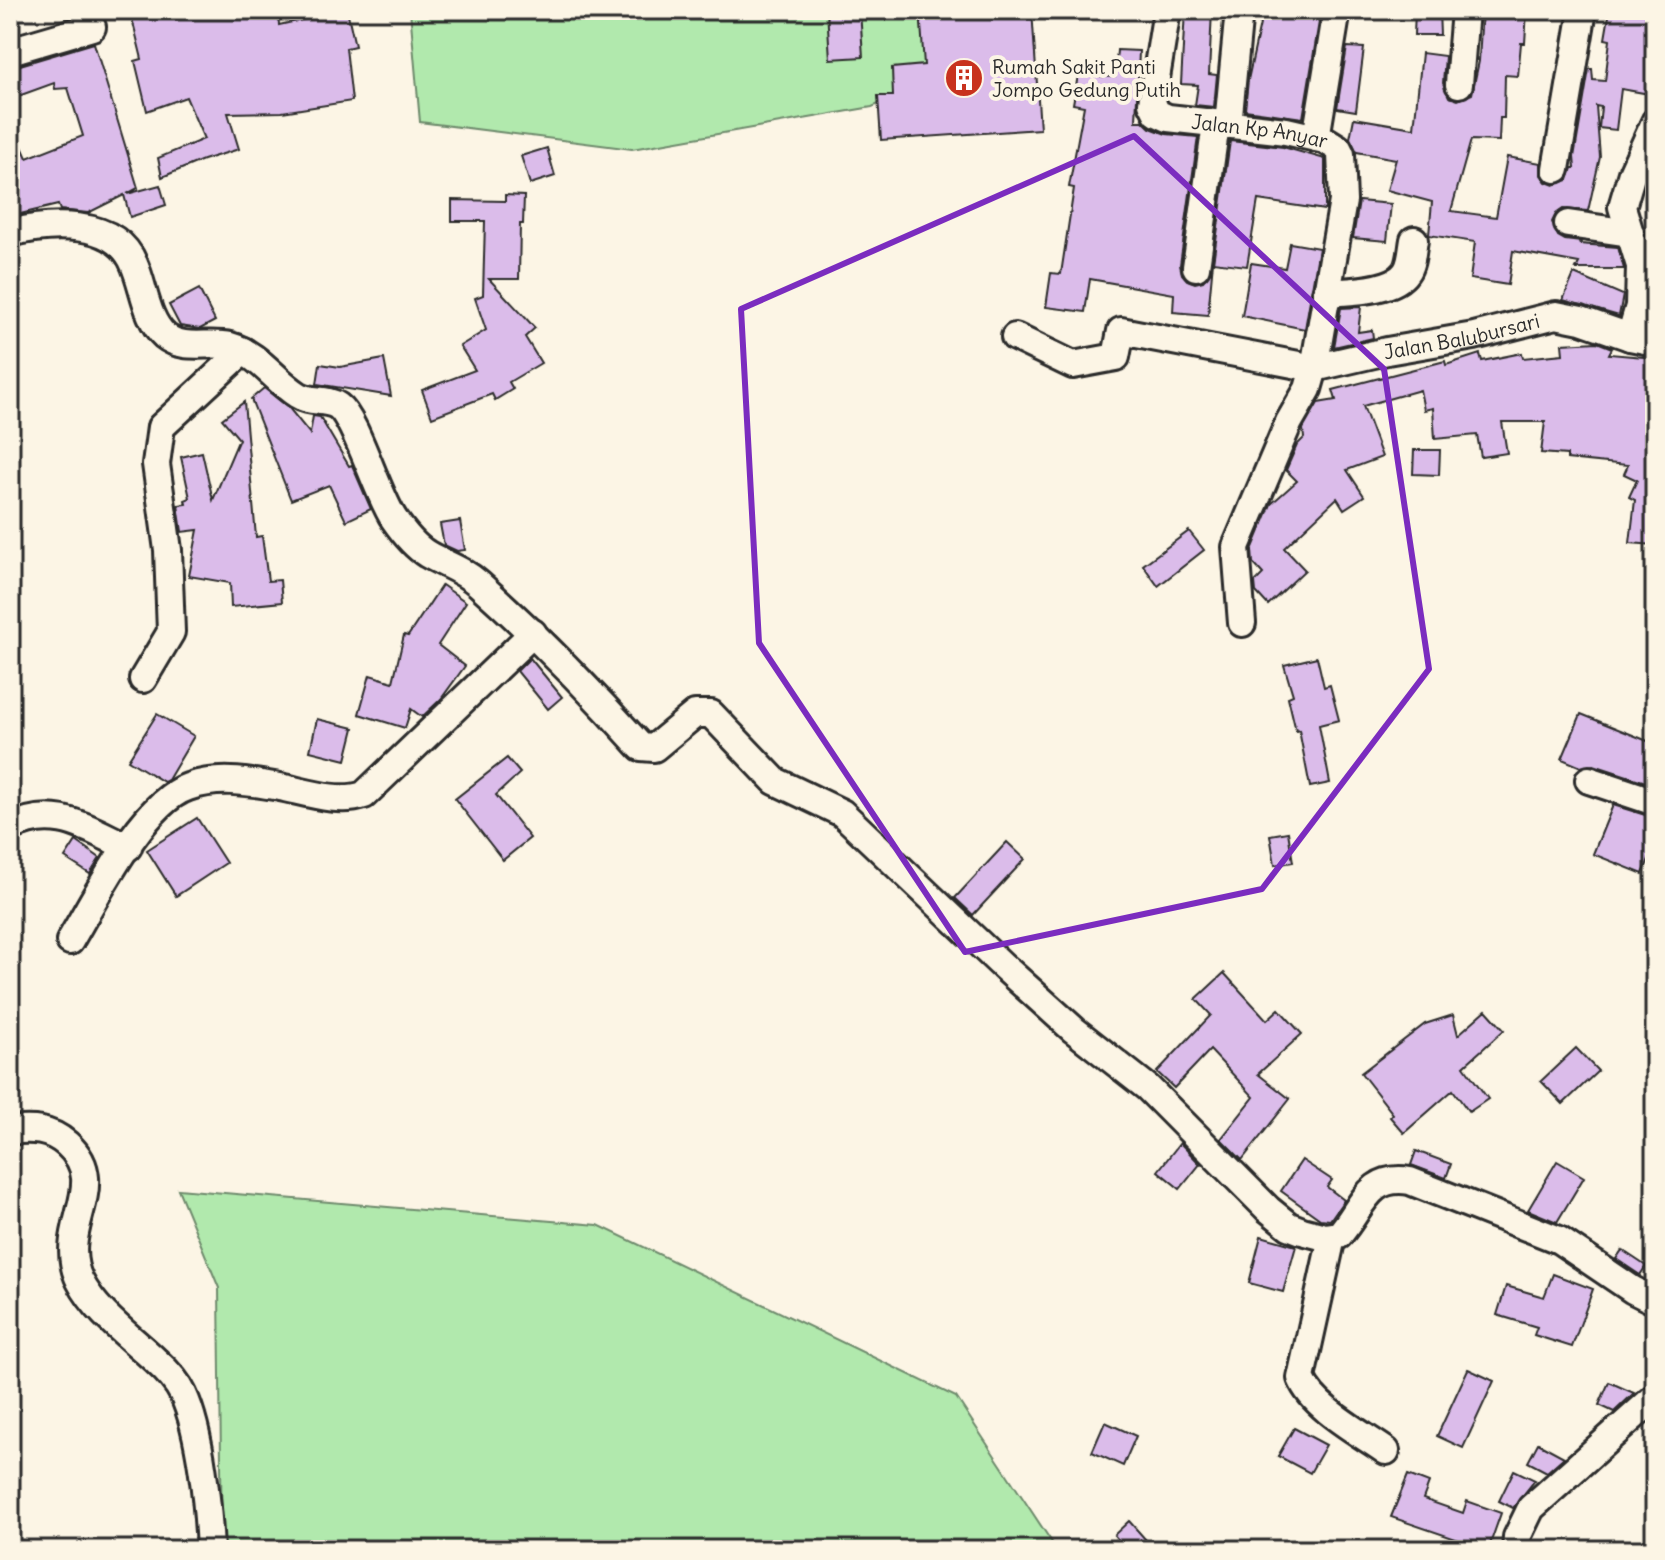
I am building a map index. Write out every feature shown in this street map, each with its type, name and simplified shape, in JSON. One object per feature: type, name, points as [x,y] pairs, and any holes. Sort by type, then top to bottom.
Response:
[{"type":"street","name":"Jalan Kp Anyar","points":[[1167,10],[1152,103],[1157,113],[1168,118],[1286,131],[1325,140],[1338,148],[1343,164],[1341,215],[1314,368],[1308,389],[1289,422],[1236,547],[1242,623]]},
{"type":"street","points":[[1196,267],[1239,10]]},
{"type":"street","points":[[1316,138],[1337,10]]},
{"type":"street","points":[[1459,84],[1465,10]]},
{"type":"street","points":[[1556,169],[1583,10]]},
{"type":"street","points":[[10,51],[92,27]]},
{"type":"street","points":[[1642,340],[1640,266],[1622,207],[1655,122]]},
{"type":"street","points":[[1568,224],[1630,233]]},
{"type":"street","points":[[10,233],[52,226],[72,227],[104,235],[127,252],[134,263],[152,315],[165,336],[184,344],[223,345],[243,351],[270,370],[295,394],[310,401],[339,407],[352,428],[393,517],[415,545],[462,571],[533,633],[645,748],[654,748],[695,714],[711,714],[775,781],[842,813],[1074,1030],[1148,1088],[1242,1186],[1289,1226],[1313,1235],[1339,1235],[1380,1183],[1397,1179],[1410,1181],[1559,1240],[1633,1290],[1655,1301]]},
{"type":"street","points":[[1326,293],[1375,288],[1401,277],[1408,270],[1414,240]]},
{"type":"street","name":"Jalan Balubursari","points":[[1314,368],[1474,336],[1556,315],[1642,340]]},
{"type":"street","points":[[1015,337],[1073,365],[1116,357],[1121,331],[1314,368]]},
{"type":"street","points":[[143,679],[171,632],[168,550],[156,464],[161,427],[243,351]]},
{"type":"street","points":[[70,941],[145,821],[165,800],[187,787],[213,781],[242,780],[343,799],[364,795],[533,633]]},
{"type":"street","points":[[1589,780],[1655,802]]},
{"type":"street","points":[[10,828],[42,818],[65,818],[128,847]]},
{"type":"street","points":[[10,1131],[48,1131],[67,1143],[82,1162],[86,1188],[71,1248],[74,1265],[92,1300],[158,1362],[182,1391],[190,1411],[199,1459],[210,1550]]},
{"type":"street","points":[[1332,1237],[1301,1378],[1307,1392],[1318,1402],[1386,1451]]},
{"type":"street","points":[[1516,1550],[1517,1537],[1531,1508],[1654,1400]]},
{"type":"highlighted area","points":[[1134,136],[1384,369],[1429,669],[1262,889],[965,952],[759,643],[741,309]]},
{"type":"green space","points":[[410,10],[988,10],[982,59],[872,107],[632,149],[420,122]]},
{"type":"green space","points":[[178,1189],[598,1225],[956,1397],[1057,1550],[222,1550],[219,1288]]},
{"type":"building","points":[[130,10],[278,10],[279,25],[347,10],[355,46],[346,48],[352,101],[282,112],[228,113],[239,149],[162,177],[158,158],[204,139],[186,97],[147,111],[135,61],[142,59]]},
{"type":"building","points":[[827,10],[860,10],[863,57],[830,59]]},
{"type":"building","name":"Rumah Sakit Panti Jompo Gedung Putih","points":[[920,10],[1032,10],[1040,129],[881,140],[878,96],[893,96],[892,68],[924,65]]},
{"type":"building","points":[[1185,10],[1212,10],[1209,74],[1217,75],[1214,107],[1195,105],[1198,85],[1181,84]]},
{"type":"building","points":[[1263,10],[1321,10],[1303,118],[1245,110]]},
{"type":"building","points":[[1415,10],[1439,10],[1440,35],[1414,35]]},
{"type":"building","points":[[1482,10],[1527,10],[1525,43],[1521,43],[1518,76],[1505,75],[1504,118],[1500,118],[1499,141],[1471,140],[1451,211],[1496,217],[1507,157],[1541,163],[1541,175],[1546,182],[1554,185],[1568,180],[1572,168],[1575,168],[1574,157],[1589,69],[1592,69],[1593,80],[1605,81],[1610,40],[1605,39],[1610,10],[1655,10],[1655,95],[1621,89],[1616,130],[1599,128],[1601,107],[1596,106],[1600,157],[1588,211],[1563,209],[1552,222],[1558,236],[1565,240],[1618,247],[1624,269],[1576,269],[1579,263],[1513,251],[1508,285],[1470,279],[1475,242],[1429,235],[1432,202],[1387,190],[1396,159],[1357,152],[1350,138],[1354,118],[1414,128],[1422,53],[1445,56],[1443,83],[1449,97],[1458,100],[1472,94],[1479,61]]},
{"type":"building","points":[[94,43],[138,188],[127,194],[160,185],[166,205],[130,217],[124,195],[88,213],[60,210],[58,205],[16,215],[11,201],[16,199],[10,184],[10,119],[27,158],[83,136],[68,88],[55,89],[54,83],[10,99],[10,68]]},
{"type":"building","points":[[1347,47],[1364,48],[1356,111],[1337,108]]},
{"type":"building","points":[[1117,50],[1139,51],[1136,121],[1143,121],[1150,128],[1166,134],[1198,137],[1180,265],[1187,280],[1195,283],[1203,281],[1213,265],[1208,315],[1173,312],[1174,294],[1090,279],[1085,312],[1046,307],[1051,273],[1061,274],[1074,188],[1069,187],[1084,106],[1073,104],[1078,75],[1115,77]]},
{"type":"building","points":[[1230,141],[1283,147],[1325,159],[1325,210],[1258,200],[1247,266],[1213,262]]},
{"type":"building","points":[[547,148],[555,176],[530,184],[521,156]]},
{"type":"building","points":[[505,195],[524,196],[519,279],[489,279],[535,328],[525,337],[541,363],[509,382],[513,389],[495,400],[492,394],[432,417],[422,390],[475,370],[460,346],[486,330],[475,298],[483,295],[485,221],[452,221],[452,200],[505,201]]},
{"type":"building","points":[[1359,201],[1391,204],[1387,241],[1353,238]]},
{"type":"building","points":[[1290,243],[1319,248],[1305,329],[1242,316],[1251,263],[1285,268]]},
{"type":"building","points":[[1574,274],[1623,295],[1619,316],[1563,300]]},
{"type":"building","points":[[199,289],[215,321],[200,329],[180,326],[169,305]]},
{"type":"building","points":[[1361,307],[1358,332],[1372,330],[1373,338],[1334,347],[1341,308]]},
{"type":"building","points":[[1597,342],[1612,348],[1609,354],[1655,358],[1652,434],[1655,435],[1655,545],[1630,543],[1635,500],[1629,497],[1637,480],[1624,474],[1628,465],[1541,453],[1545,422],[1502,422],[1507,453],[1481,457],[1477,435],[1435,439],[1433,408],[1424,410],[1420,390],[1363,406],[1382,457],[1347,470],[1364,496],[1344,509],[1337,498],[1284,548],[1305,570],[1268,605],[1256,592],[1255,582],[1263,574],[1253,563],[1252,550],[1271,504],[1297,481],[1286,470],[1297,445],[1304,438],[1303,429],[1318,403],[1336,400],[1333,390],[1445,361],[1446,365],[1480,354],[1482,361],[1522,353],[1523,358],[1563,354],[1562,344]]},
{"type":"building","points":[[384,359],[391,396],[317,384],[320,364],[340,367]]},
{"type":"building","points":[[264,388],[289,408],[310,434],[313,416],[320,417],[349,466],[352,465],[371,509],[346,521],[329,485],[291,500],[251,399]]},
{"type":"building","points":[[244,402],[256,537],[262,536],[268,581],[280,580],[282,602],[231,607],[230,583],[189,576],[198,530],[182,532],[178,505],[186,504],[185,500],[190,498],[181,457],[202,452],[213,500],[239,439],[222,419]]},
{"type":"building","points":[[1414,450],[1440,450],[1439,475],[1413,474]]},
{"type":"building","points":[[460,521],[465,550],[457,551],[444,545],[440,524]]},
{"type":"building","points":[[1189,531],[1204,550],[1158,586],[1143,565]]},
{"type":"building","points":[[442,585],[466,602],[438,645],[465,666],[441,699],[422,717],[411,709],[405,728],[359,714],[370,675],[393,682],[404,635],[408,636]]},
{"type":"building","points":[[1317,657],[1324,687],[1330,685],[1339,720],[1319,725],[1330,783],[1310,787],[1299,730],[1296,731],[1288,697],[1293,695],[1284,665]]},
{"type":"building","points":[[530,658],[562,697],[548,709],[517,671]]},
{"type":"building","points":[[157,714],[194,736],[164,782],[128,760]]},
{"type":"building","points":[[1581,714],[1655,744],[1655,785],[1594,765],[1581,767],[1562,759]]},
{"type":"building","points":[[317,719],[354,728],[346,760],[310,751]]},
{"type":"building","points":[[507,758],[520,773],[496,795],[530,838],[503,860],[455,799]]},
{"type":"building","points":[[1613,805],[1655,818],[1655,844],[1643,874],[1593,854]]},
{"type":"building","points":[[197,818],[226,863],[176,896],[147,850]]},
{"type":"building","points":[[1288,832],[1293,862],[1275,865],[1270,835]]},
{"type":"building","points":[[76,841],[100,858],[90,874],[65,858]]},
{"type":"building","points":[[1007,842],[1025,859],[973,915],[955,898]]},
{"type":"building","points":[[1224,973],[1267,1020],[1279,1009],[1302,1034],[1258,1074],[1290,1099],[1242,1160],[1221,1139],[1254,1097],[1210,1050],[1174,1088],[1157,1072],[1211,1015],[1196,999]]},
{"type":"building","points":[[1486,1010],[1504,1030],[1464,1066],[1488,1099],[1469,1112],[1453,1090],[1404,1133],[1361,1073],[1425,1024],[1453,1015],[1458,1035]]},
{"type":"building","points":[[1576,1048],[1598,1071],[1563,1104],[1541,1081]]},
{"type":"building","points":[[1180,1143],[1200,1164],[1180,1189],[1158,1171]]},
{"type":"building","points":[[1416,1151],[1451,1164],[1446,1178],[1411,1165]]},
{"type":"building","points":[[1302,1160],[1332,1180],[1327,1187],[1344,1200],[1330,1220],[1320,1219],[1281,1191]]},
{"type":"building","points":[[1557,1161],[1584,1177],[1557,1222],[1528,1210]]},
{"type":"building","points":[[1261,1236],[1296,1246],[1283,1292],[1249,1283]]},
{"type":"building","points":[[1622,1250],[1646,1266],[1640,1275],[1616,1259]]},
{"type":"building","points":[[1553,1274],[1593,1289],[1572,1347],[1534,1335],[1537,1327],[1497,1315],[1506,1286],[1544,1297]]},
{"type":"building","points":[[1468,1369],[1494,1381],[1463,1448],[1437,1436]]},
{"type":"building","points":[[1609,1382],[1634,1393],[1614,1412],[1599,1405]]},
{"type":"building","points":[[1105,1422],[1136,1436],[1123,1466],[1092,1452]]},
{"type":"building","points":[[1294,1428],[1326,1445],[1310,1473],[1278,1456]]},
{"type":"building","points":[[1538,1443],[1564,1457],[1547,1472],[1528,1462]]},
{"type":"building","points":[[1514,1470],[1535,1480],[1513,1508],[1499,1501]]},
{"type":"building","points":[[1408,1475],[1429,1483],[1423,1499],[1463,1513],[1467,1501],[1501,1513],[1488,1550],[1391,1517]]},
{"type":"building","points":[[1129,1521],[1155,1550],[1127,1550],[1114,1535]]},
{"type":"place","name":"Rumah Sakit Panti Jompo Gedung Putih","points":[[964,78]]}]
